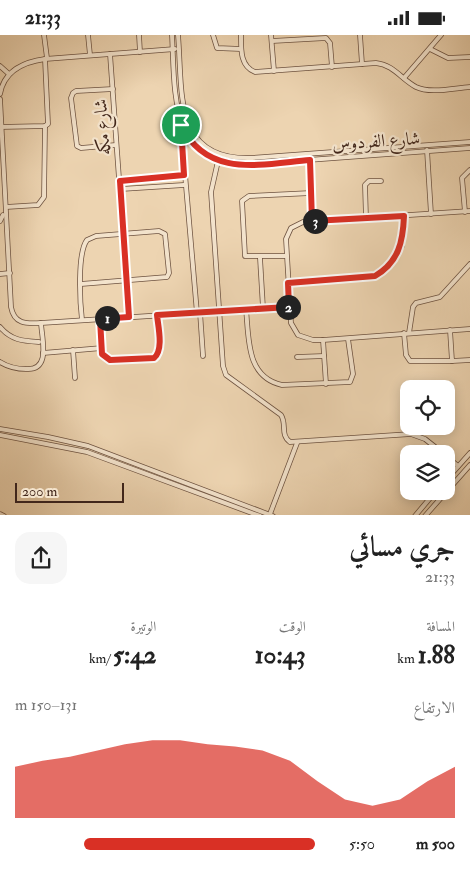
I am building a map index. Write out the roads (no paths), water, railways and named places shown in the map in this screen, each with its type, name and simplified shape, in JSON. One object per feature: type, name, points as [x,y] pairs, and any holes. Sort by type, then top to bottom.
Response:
[{"type":"street","points":[[6,207],[38,205],[44,197],[45,127],[48,122],[44,35]]},
{"type":"street","points":[[88,35],[90,55]]},
{"type":"street","points":[[139,35],[140,53]]},
{"type":"street","name":"شارع الفردوس","points":[[172,35],[181,125],[196,146],[218,161],[242,165],[470,148]]},
{"type":"street","name":"شارع الفردوس","points":[[178,35],[186,122],[204,145],[219,155],[232,158],[470,143]]},
{"type":"street","points":[[213,35],[217,48],[241,49]]},
{"type":"street","points":[[241,35],[244,64],[251,70],[274,71],[382,64],[394,69],[404,78],[423,89],[470,87]]},
{"type":"street","points":[[272,35],[274,71]]},
{"type":"street","points":[[360,35],[362,65]]},
{"type":"street","points":[[404,78],[441,35]]},
{"type":"street","points":[[272,41],[326,37],[330,43],[332,67]]},
{"type":"street","points":[[0,94],[2,86],[10,74],[27,62],[46,58],[140,53],[180,48]]},
{"type":"street","points":[[430,49],[448,58],[470,57]]},
{"type":"street","name":"شارع مكه","points":[[110,54],[129,317]]},
{"type":"street","points":[[0,66],[10,74]]},
{"type":"street","points":[[112,89],[76,91],[71,98],[76,145],[81,148],[116,145]]},
{"type":"street","points":[[0,99],[2,179],[6,207],[0,221]]},
{"type":"street","points":[[0,125],[45,127]]},
{"type":"street","points":[[181,125],[184,185],[203,355]]},
{"type":"street","points":[[427,146],[431,214]]},
{"type":"street","points":[[309,154],[312,221]]},
{"type":"street","points":[[218,161],[211,192],[223,366],[226,375],[281,415],[284,421],[285,437],[290,442],[411,435],[425,439],[432,445]]},
{"type":"street","points":[[470,171],[462,178],[468,212],[312,221],[296,224],[291,228],[286,239],[289,307],[291,323],[298,335],[313,340],[323,340],[470,329]]},
{"type":"street","points":[[120,181],[184,175]]},
{"type":"street","points":[[366,218],[364,185],[369,181],[381,181]]},
{"type":"street","points":[[121,189],[184,185]]},
{"type":"street","points":[[286,256],[248,258],[243,253],[241,205],[244,199],[249,196],[311,193]]},
{"type":"street","points":[[3,215],[14,315],[22,323],[289,307]]},
{"type":"street","points":[[288,283],[369,277],[379,274],[402,246],[404,216]]},
{"type":"street","points":[[81,284],[164,278],[169,273],[165,234],[159,231],[124,233],[96,236],[85,242],[81,284],[82,320]]},
{"type":"street","points":[[260,258],[263,308]]},
{"type":"street","points":[[470,264],[440,297],[416,303],[413,307],[406,333],[406,355],[410,361],[470,360]]},
{"type":"street","points":[[0,274],[10,273]]},
{"type":"street","points":[[246,309],[252,359],[263,377],[282,385],[346,383],[352,380],[348,339]]},
{"type":"street","points":[[100,319],[102,354],[110,360],[154,358],[159,349],[157,315]]},
{"type":"street","points":[[0,362],[16,368],[38,368],[42,363],[43,353],[41,323]]},
{"type":"street","points":[[0,327],[10,337],[21,341],[39,343]]},
{"type":"street","points":[[450,330],[452,361]]},
{"type":"street","points":[[323,340],[326,384]]},
{"type":"street","points":[[43,353],[102,348]]},
{"type":"street","points":[[73,350],[75,377]]},
{"type":"street","points":[[297,357],[324,356]]},
{"type":"street","points":[[0,429],[88,446],[272,515],[297,443]]},
{"type":"street","points":[[0,435],[87,452],[260,515]]},
{"type":"street","points":[[455,470],[470,453]]},
{"type":"street","points":[[425,515],[470,465]]},
{"type":"street","points":[[415,515],[428,500]]},
{"type":"street","points":[[0,514],[4,515]]}]
